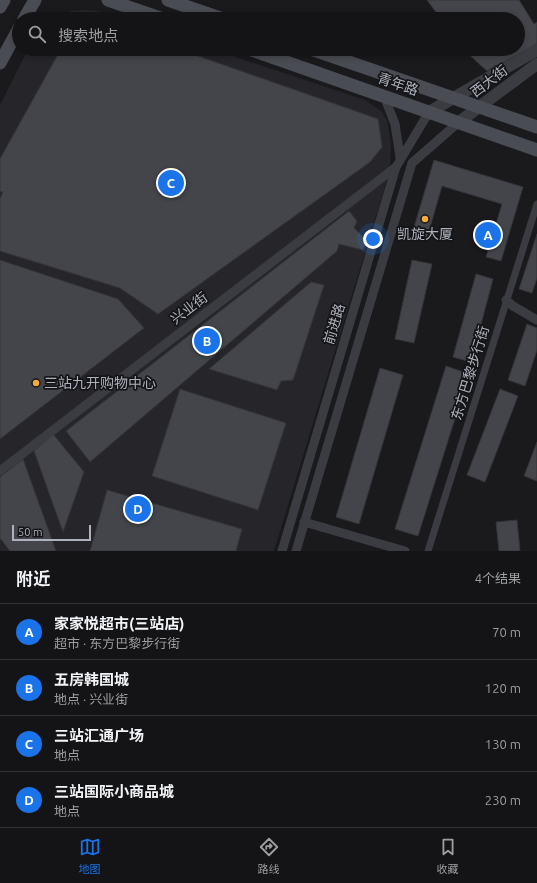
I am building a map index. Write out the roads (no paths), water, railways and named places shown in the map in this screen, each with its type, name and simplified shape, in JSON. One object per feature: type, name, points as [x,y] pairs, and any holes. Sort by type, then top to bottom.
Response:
[{"type":"main road","points":[[0,7],[4,0]]},
{"type":"main road","points":[[28,12],[35,0]]},
{"type":"main road","points":[[108,0],[143,12]]},
{"type":"main road","points":[[168,0],[203,12]]},
{"type":"main road","points":[[0,63],[12,41]]},
{"type":"main road","name":"青年路","points":[[269,56],[537,150]]},
{"type":"main road","name":"青年路","points":[[331,56],[537,127]]},
{"type":"street","name":"西大街","points":[[429,112],[537,50]]},
{"type":"street","name":"西大街","points":[[459,122],[537,64]]},
{"type":"street","points":[[384,96],[393,118],[400,157]]},
{"type":"street","name":"前进路","points":[[282,551],[396,167],[400,157],[429,112]]},
{"type":"street","name":"前进路","points":[[296,551],[412,163],[459,122]]},
{"type":"street","name":"兴业街","points":[[0,470],[396,167]]},
{"type":"street","name":"东方巴黎步行街","points":[[428,551],[537,204]]},
{"type":"street","points":[[506,300],[513,306],[537,320]]},
{"type":"street","points":[[304,522],[405,551]]},
{"type":"place","name":"三站汇通广场","points":[[171,183]]},
{"type":"place","name":"凯旋大厦","points":[[425,219]]},
{"type":"place","name":"家家悦超市(三站店)","points":[[488,235]]},
{"type":"place","name":"五房韩国城","points":[[207,341]]},
{"type":"place","name":"三站九开购物中心","points":[[36,383]]},
{"type":"place","name":"三站国际小商品城","points":[[138,509]]}]
